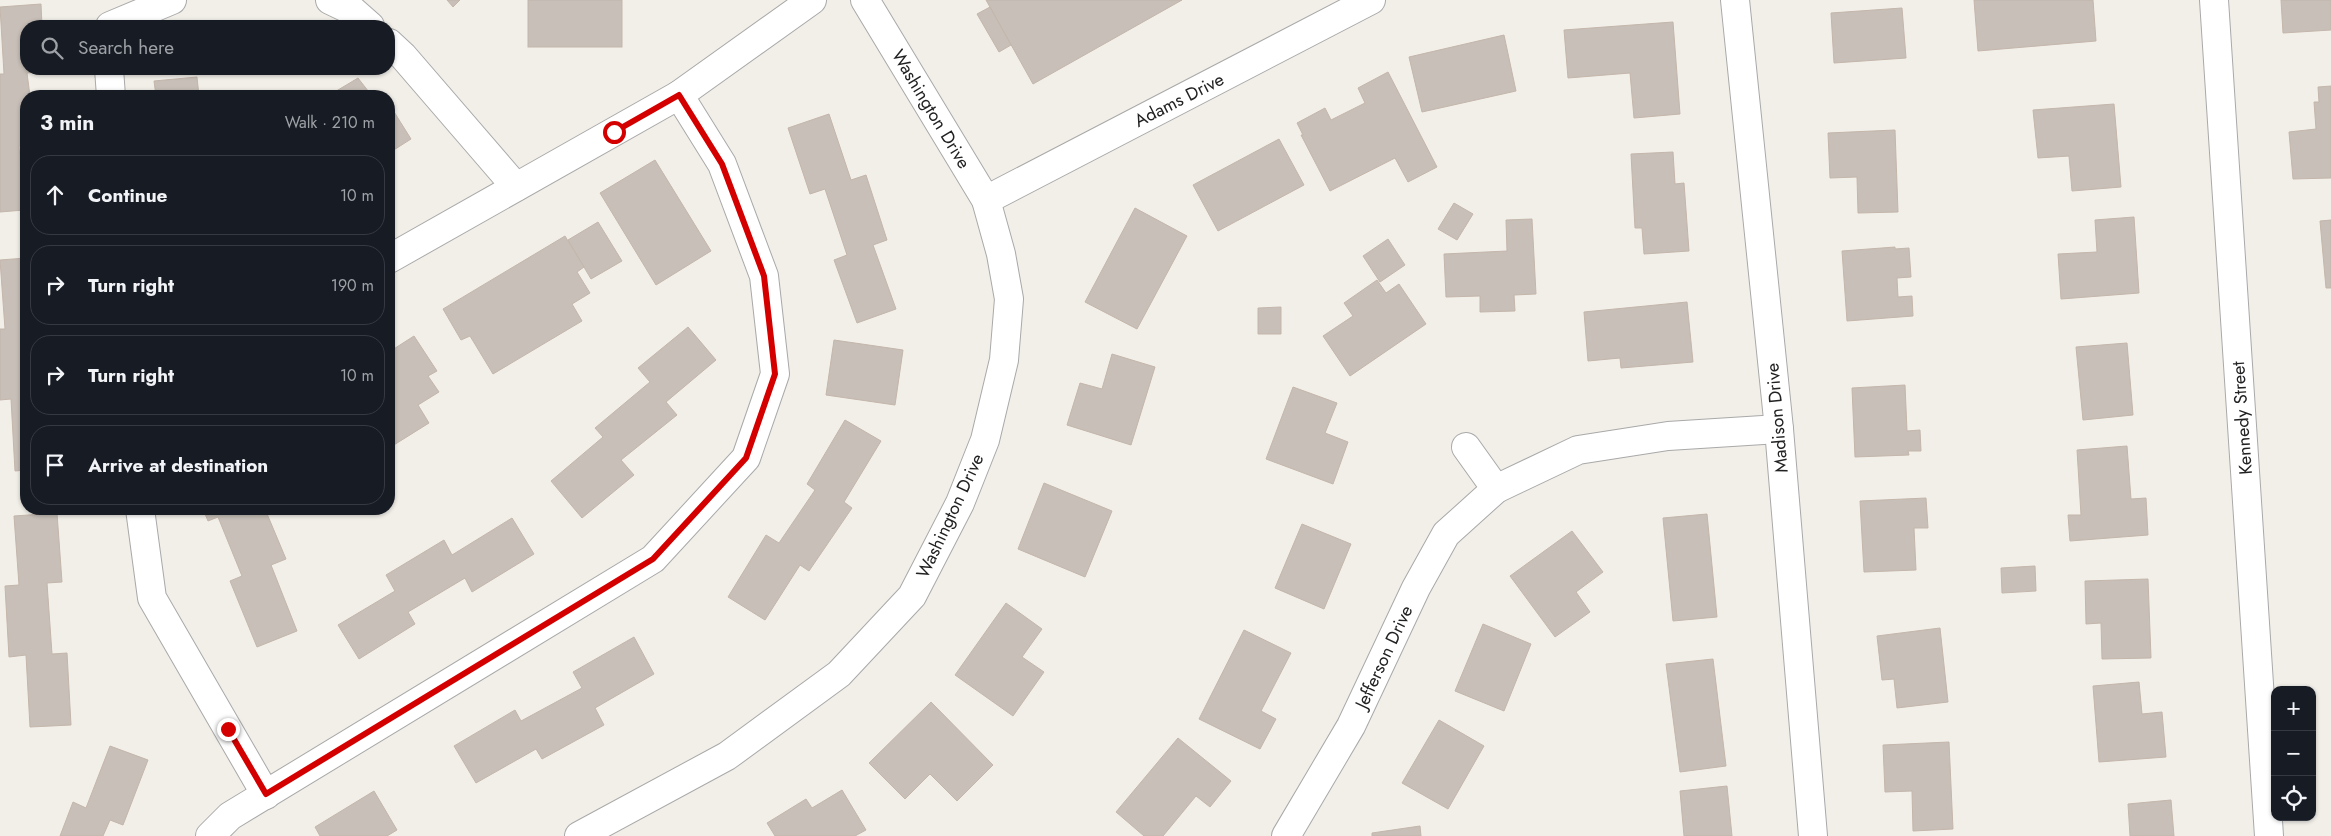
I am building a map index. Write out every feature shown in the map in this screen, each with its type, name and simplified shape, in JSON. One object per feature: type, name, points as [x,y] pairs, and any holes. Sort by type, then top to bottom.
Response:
[{"type":"street","points":[[124,20],[172,0]]},
{"type":"street","points":[[330,0],[353,11],[363,20]]},
{"type":"street","points":[[395,256],[679,95],[812,0]]},
{"type":"street","name":"Washington Drive","points":[[579,836],[735,750],[839,674],[912,596],[960,503],[985,440],[1004,360],[1009,299],[986,200],[865,0]]},
{"type":"street","name":"Adams Drive","points":[[986,200],[1371,0]]},
{"type":"street","name":"Madison Drive","points":[[1735,0],[1779,430],[1813,836]]},
{"type":"street","name":"Kennedy Street","points":[[2214,0],[2270,836]]},
{"type":"street","points":[[395,49],[516,187]]},
{"type":"street","points":[[109,75],[111,90]]},
{"type":"street","points":[[210,836],[230,816],[653,559],[746,458],[775,374],[764,276],[722,164],[679,95]]},
{"type":"street","name":"Jefferson Drive","points":[[1286,836],[1352,726],[1416,588],[1446,534],[1496,489],[1578,450],[1668,436],[1779,430]]},
{"type":"street","points":[[1466,447],[1496,489]]},
{"type":"street","points":[[141,515],[152,598],[266,794]]},
{"type":"building","points":[[447,0],[460,0],[453,7]]},
{"type":"building","points":[[528,0],[622,0],[622,47],[528,47]]},
{"type":"building","points":[[986,0],[1182,0],[1033,84]]},
{"type":"building","points":[[1974,0],[2093,0],[2096,41],[1978,51]]},
{"type":"building","points":[[2281,0],[2331,0],[2331,30],[2283,33]]},
{"type":"building","points":[[41,4],[42,20],[20,20],[20,75],[27,75],[29,90],[20,90],[20,210],[0,212],[0,74],[4,74],[0,7]]},
{"type":"building","points":[[990,7],[1011,45],[999,52],[977,14]]},
{"type":"building","points":[[1902,8],[1906,58],[1834,63],[1831,13]]},
{"type":"building","points":[[1673,22],[1680,114],[1634,118],[1630,73],[1568,78],[1564,30]]},
{"type":"building","points":[[1504,35],[1516,91],[1422,112],[1409,57]]},
{"type":"building","points":[[1388,72],[1437,167],[1408,182],[1395,158],[1330,191],[1301,135],[1303,135],[1297,123],[1325,108],[1331,120],[1365,103],[1358,88]]},
{"type":"building","points":[[197,77],[198,90],[155,90],[154,81]]},
{"type":"building","points":[[358,78],[367,90],[338,90]]},
{"type":"building","points":[[2331,86],[2331,178],[2293,179],[2289,132],[2316,129],[2314,102],[2319,102],[2318,87]]},
{"type":"building","points":[[2114,104],[2121,187],[2072,191],[2069,156],[2038,158],[2033,110]]},
{"type":"building","points":[[395,113],[411,139],[395,149]]},
{"type":"building","points":[[829,114],[851,180],[866,175],[887,240],[873,245],[896,309],[857,323],[834,260],[847,255],[825,189],[810,194],[788,128]]},
{"type":"building","points":[[1895,130],[1898,212],[1858,213],[1857,177],[1830,178],[1828,133]]},
{"type":"building","points":[[1279,139],[1304,185],[1218,231],[1193,185]]},
{"type":"building","points":[[1673,152],[1675,184],[1684,183],[1689,251],[1644,254],[1642,228],[1635,228],[1631,154]]},
{"type":"building","points":[[655,160],[711,251],[656,285],[600,193]]},
{"type":"building","points":[[1454,203],[1473,214],[1457,240],[1438,229]]},
{"type":"building","points":[[1135,208],[1187,236],[1137,329],[1085,302]]},
{"type":"building","points":[[2134,217],[2139,293],[2061,299],[2058,254],[2097,252],[2095,220]]},
{"type":"building","points":[[1532,219],[1536,294],[1514,295],[1515,311],[1480,312],[1480,296],[1446,297],[1444,254],[1507,251],[1506,220]]},
{"type":"building","points":[[2331,220],[2331,288],[2326,288],[2320,221]]},
{"type":"building","points":[[598,222],[622,261],[591,279],[568,240]]},
{"type":"building","points":[[565,236],[584,267],[577,272],[590,293],[572,304],[582,321],[493,374],[470,336],[461,340],[443,309]]},
{"type":"building","points":[[1388,239],[1405,265],[1380,282],[1363,256]]},
{"type":"building","points":[[1895,247],[1895,249],[1909,248],[1911,277],[1897,278],[1898,297],[1912,296],[1913,316],[1847,321],[1842,251]]},
{"type":"building","points":[[20,258],[20,471],[15,471],[11,399],[0,400],[0,329],[5,329],[0,260]]},
{"type":"building","points":[[1377,280],[1386,293],[1399,284],[1426,324],[1350,376],[1323,336],[1353,316],[1344,303]]},
{"type":"building","points":[[1687,302],[1693,362],[1621,368],[1620,358],[1588,361],[1584,312]]},
{"type":"building","points":[[1281,307],[1281,334],[1258,334],[1258,308]]},
{"type":"building","points":[[688,327],[716,360],[666,402],[677,415],[621,460],[634,475],[582,518],[551,481],[603,437],[595,428],[650,382],[638,368]]},
{"type":"building","points":[[414,336],[437,371],[428,376],[439,392],[418,405],[429,423],[395,444],[395,348]]},
{"type":"building","points":[[834,340],[903,350],[895,405],[826,395]]},
{"type":"building","points":[[2127,343],[2133,415],[2083,420],[2076,347]]},
{"type":"building","points":[[1112,354],[1155,367],[1131,445],[1067,425],[1080,383],[1102,389]]},
{"type":"building","points":[[1905,385],[1907,431],[1920,430],[1921,451],[1908,451],[1909,455],[1855,457],[1852,388]]},
{"type":"building","points":[[1293,387],[1337,403],[1325,433],[1348,442],[1333,484],[1266,459]]},
{"type":"building","points":[[845,420],[881,441],[844,502],[852,508],[809,571],[800,565],[765,620],[728,597],[766,535],[779,543],[815,490],[807,484]]},
{"type":"building","points":[[2127,446],[2131,499],[2146,498],[2148,535],[2070,541],[2068,515],[2081,515],[2077,450]]},
{"type":"building","points":[[1044,483],[1112,511],[1085,577],[1018,549]]},
{"type":"building","points":[[1926,498],[1928,528],[1914,528],[1916,570],[1864,572],[1860,501]]},
{"type":"building","points":[[1707,514],[1717,617],[1673,621],[1663,518]]},
{"type":"building","points":[[57,515],[62,582],[47,583],[52,654],[67,653],[71,725],[30,727],[26,655],[9,657],[5,586],[19,585],[14,516]]},
{"type":"building","points":[[206,515],[268,515],[286,559],[271,565],[297,631],[257,647],[230,581],[242,576],[218,517],[208,521]]},
{"type":"building","points":[[512,518],[534,554],[472,592],[465,578],[408,612],[415,624],[359,659],[338,625],[395,591],[386,575],[444,540],[452,555]]},
{"type":"building","points":[[1302,524],[1351,544],[1324,609],[1275,588]]},
{"type":"building","points":[[1572,531],[1603,572],[1576,592],[1590,612],[1555,637],[1510,576]]},
{"type":"building","points":[[2035,566],[2036,591],[2002,593],[2001,568]]},
{"type":"building","points":[[2148,579],[2151,658],[2102,659],[2101,623],[2086,624],[2085,581]]},
{"type":"building","points":[[1006,603],[1042,629],[1022,657],[1044,672],[1013,716],[955,675]]},
{"type":"building","points":[[1483,624],[1531,644],[1504,711],[1455,691]]},
{"type":"building","points":[[1940,628],[1948,702],[1897,708],[1894,679],[1882,680],[1877,636]]},
{"type":"building","points":[[1244,630],[1291,653],[1261,711],[1276,719],[1260,749],[1199,719]]},
{"type":"building","points":[[634,637],[654,674],[595,708],[604,725],[542,759],[536,749],[476,783],[454,746],[515,710],[521,721],[582,688],[573,672]]},
{"type":"building","points":[[1713,659],[1726,766],[1680,772],[1666,664]]},
{"type":"building","points":[[2139,682],[2142,714],[2162,712],[2166,757],[2099,762],[2093,686]]},
{"type":"building","points":[[931,702],[993,765],[957,801],[930,774],[905,799],[869,763]]},
{"type":"building","points":[[1439,720],[1484,746],[1448,809],[1402,783]]},
{"type":"building","points":[[1178,738],[1231,781],[1210,807],[1196,796],[1163,836],[1144,836],[1116,812]]},
{"type":"building","points":[[1949,742],[1953,829],[1913,831],[1912,791],[1885,792],[1883,745]]},
{"type":"building","points":[[110,746],[148,760],[123,825],[110,820],[103,836],[60,836],[73,802],[86,808]]},
{"type":"building","points":[[1727,786],[1732,836],[1684,836],[1680,791]]},
{"type":"building","points":[[842,790],[866,830],[855,836],[775,836],[767,823],[806,799],[812,808]]},
{"type":"building","points":[[374,791],[397,830],[387,836],[320,836],[315,827]]},
{"type":"building","points":[[2171,800],[2174,836],[2130,836],[2128,804]]},
{"type":"building","points":[[1420,826],[1421,836],[1372,836],[1372,833]]},
{"type":"route","points":[[228,729],[266,794],[653,559],[746,458],[775,374],[764,276],[722,164],[679,95],[614,132]]}]
